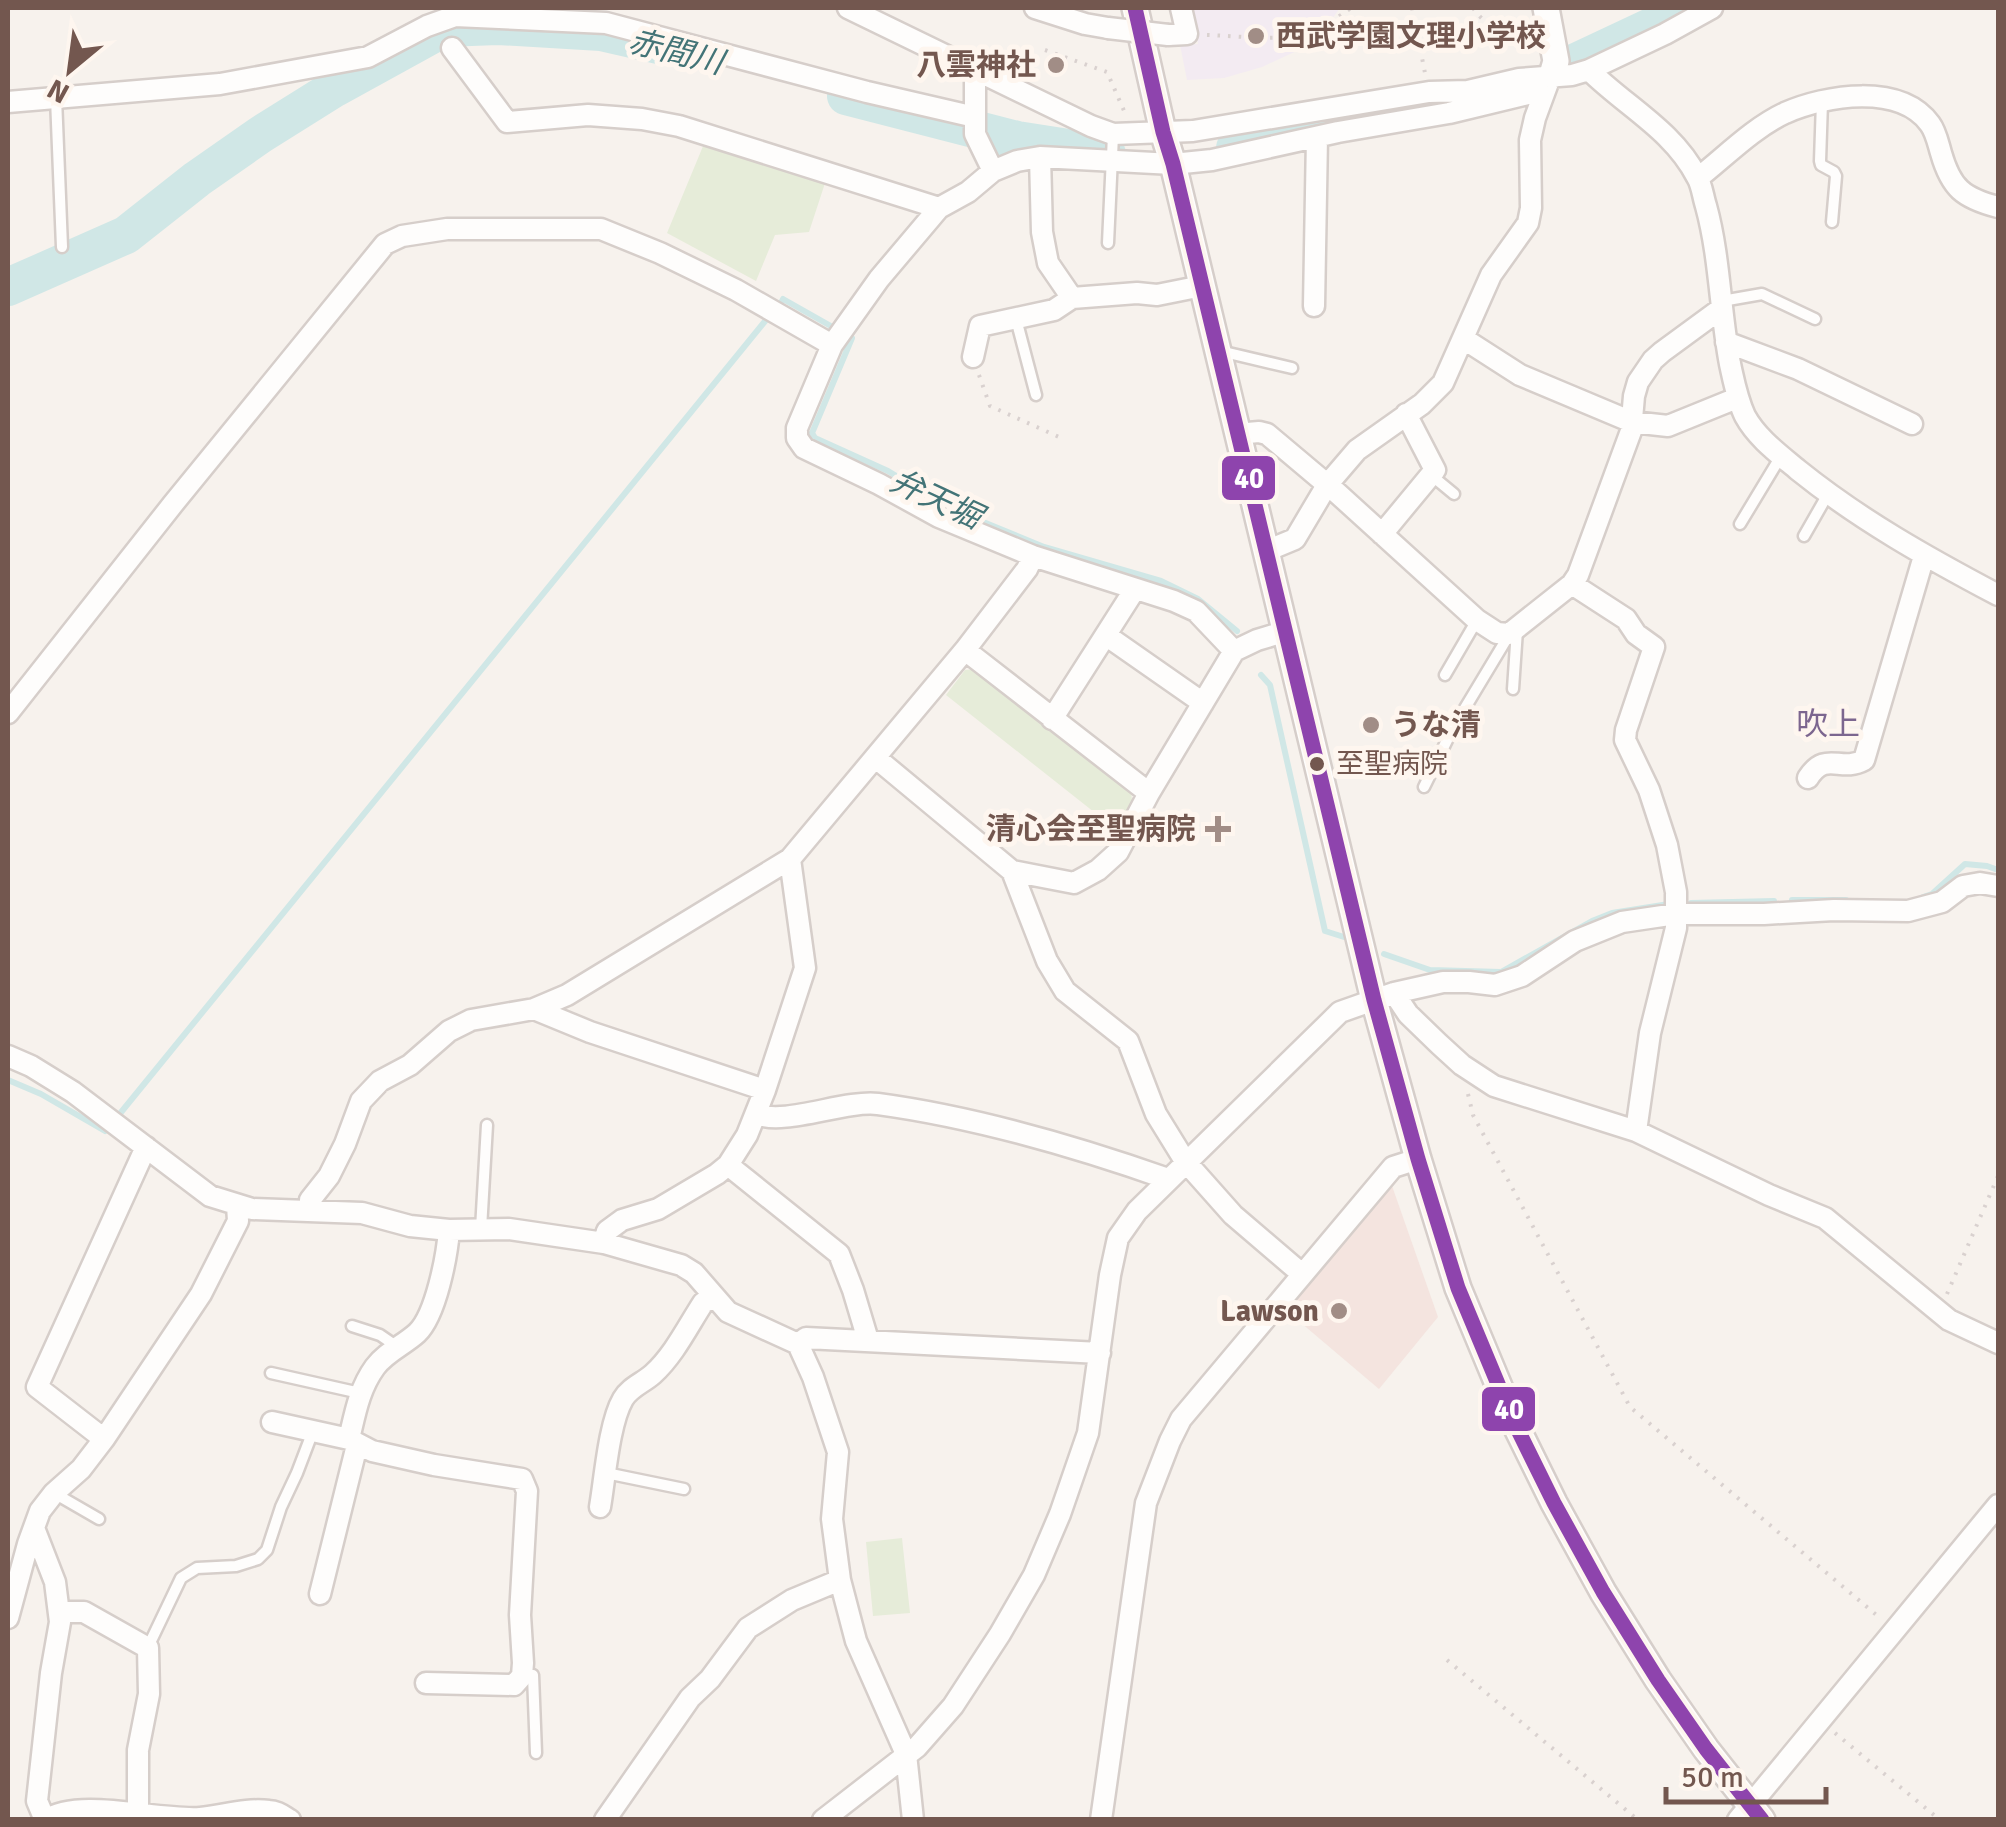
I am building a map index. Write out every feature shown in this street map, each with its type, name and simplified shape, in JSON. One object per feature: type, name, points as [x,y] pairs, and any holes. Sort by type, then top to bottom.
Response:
[{"type":"street","points":[[848,8],[1091,126],[1193,131],[1429,92],[1468,91],[1518,79],[1548,83]]},
{"type":"street","points":[[1036,8],[1085,24],[1177,35],[1181,8]]},
{"type":"street","points":[[1134,8],[1236,434],[1384,996],[1418,1159],[1458,1288],[1513,1420],[1603,1592],[1750,1815],[1820,1721],[1998,1505]]},
{"type":"street","points":[[1234,652],[1196,611],[1033,556],[938,518],[804,448],[797,428],[839,335],[879,279],[939,208],[968,192],[993,171],[1017,161],[1040,156],[1173,164],[1212,160],[1338,132],[1448,114],[1589,70],[1712,8]]},
{"type":"street","points":[[8,102],[220,84],[368,56],[455,16],[606,23],[975,124]]},
{"type":"street","points":[[1266,551],[1295,538],[1327,485],[1357,450],[1422,404],[1443,383],[1492,275],[1528,223],[1530,140],[1556,61],[1548,19]]},
{"type":"street","points":[[452,48],[507,122],[588,115],[679,126],[939,208]]},
{"type":"street","points":[[975,67],[975,124],[993,171]]},
{"type":"street","points":[[1589,70],[1654,123],[1698,178],[1711,225],[1737,398],[1746,418],[1781,456],[1828,494],[1924,556],[1998,596]]},
{"type":"street","points":[[1698,178],[1759,128],[1786,113],[1861,95],[1888,98],[1917,110],[1933,127],[1948,176],[1962,192],[1998,207]]},
{"type":"street","points":[[1335,106],[1338,132]]},
{"type":"street","points":[[1314,306],[1317,137]]},
{"type":"street","points":[[1040,156],[1042,232],[1048,263],[1072,298]]},
{"type":"street","points":[[8,713],[385,244],[402,236],[447,230],[601,229],[839,335]]},
{"type":"street","points":[[973,356],[980,326],[1054,310],[1072,298],[1156,295],[1202,286]]},
{"type":"street","points":[[1236,434],[1266,434],[1477,620],[1497,632],[1513,631],[1578,575],[1631,431],[1638,382],[1653,360],[1721,304]]},
{"type":"street","points":[[1464,338],[1520,376],[1632,422],[1668,426],[1737,398]]},
{"type":"street","points":[[1726,342],[1798,369],[1912,424]]},
{"type":"street","points":[[1382,534],[1435,470],[1406,414]]},
{"type":"street","points":[[310,1211],[310,1200],[329,1176],[346,1144],[361,1101],[448,1031],[471,1020],[534,1009],[567,995],[790,859],[965,650],[1033,556]]},
{"type":"street","points":[[1808,778],[1822,763],[1854,765],[1864,760],[1924,556]]},
{"type":"street","points":[[1572,584],[1626,619],[1636,634],[1654,647],[1625,740],[1649,790],[1668,846],[1676,892],[1676,928],[1650,1032],[1636,1131]]},
{"type":"street","points":[[1052,718],[1136,589]]},
{"type":"street","points":[[876,758],[1012,871],[1074,883],[1098,870],[1118,852],[1234,652],[1287,631]]},
{"type":"street","points":[[1107,636],[1203,703]]},
{"type":"street","points":[[965,650],[1149,793]]},
{"type":"street","points":[[604,1243],[607,1231],[622,1220],[684,1196],[728,1165],[747,1135],[805,968],[790,859]]},
{"type":"street","points":[[1012,871],[1047,961],[1066,991],[1128,1040],[1156,1114],[1185,1162],[1233,1215],[1302,1274]]},
{"type":"street","points":[[823,1820],[917,1747],[953,1706],[1034,1575],[1088,1433],[1118,1238],[1136,1211],[1340,1012],[1384,996],[1443,982],[1496,985],[1522,976],[1576,941],[1622,922],[1676,914],[1908,911],[1942,902],[1964,886],[1980,882],[1998,886]]},
{"type":"street","points":[[1384,996],[1462,1065],[1494,1086],[1636,1131],[1825,1218],[1949,1320],[1998,1343]]},
{"type":"street","points":[[534,1009],[590,1032],[765,1090]]},
{"type":"street","points":[[8,1056],[73,1092],[210,1196],[252,1209],[362,1213],[410,1226],[509,1229],[604,1243],[681,1265],[694,1273],[728,1312],[798,1344],[838,1452],[832,1520],[840,1580],[856,1641],[906,1754],[913,1820]]},
{"type":"street","points":[[756,1114],[764,1118],[812,1113],[858,1102],[877,1104],[960,1119],[1108,1158],[1168,1179]]},
{"type":"street","points":[[104,1439],[38,1387],[146,1147]]},
{"type":"street","points":[[1101,1820],[1146,1503],[1170,1440],[1181,1419],[1392,1167],[1418,1159]]},
{"type":"street","points":[[728,1165],[839,1254],[868,1340]]},
{"type":"street","points":[[8,1618],[40,1511],[81,1470],[104,1439],[201,1294],[238,1221],[237,1205]]},
{"type":"street","points":[[320,1594],[360,1394],[376,1365],[419,1332],[432,1307],[448,1247],[448,1230]]},
{"type":"street","points":[[600,1507],[624,1397],[655,1373],[704,1303],[714,1296]]},
{"type":"street","points":[[798,1344],[806,1338],[1100,1353]]},
{"type":"street","points":[[272,1422],[353,1442],[372,1451],[522,1479],[528,1491],[520,1616],[522,1676],[514,1685],[426,1683]]},
{"type":"street","points":[[34,1528],[55,1582],[60,1622],[37,1801],[45,1820],[77,1810],[159,1818],[274,1810],[290,1820]]},
{"type":"street","points":[[604,1820],[690,1698],[710,1679],[748,1628],[792,1600],[840,1580]]},
{"type":"street","points":[[59,1612],[84,1612],[148,1648],[149,1694],[138,1750],[138,1814]]},
{"type":"lane","points":[[56,97],[62,246]]},
{"type":"lane","points":[[1822,102],[1820,160],[1836,176],[1832,222]]},
{"type":"lane","points":[[1108,243],[1113,161],[1120,126]]},
{"type":"lane","points":[[1721,304],[1762,294],[1815,319]]},
{"type":"lane","points":[[1016,319],[1036,395]]},
{"type":"lane","points":[[1217,350],[1292,368]]},
{"type":"lane","points":[[1740,524],[1781,456]]},
{"type":"lane","points":[[1431,476],[1454,494]]},
{"type":"lane","points":[[1804,536],[1828,494]]},
{"type":"lane","points":[[1444,675],[1477,620]]},
{"type":"lane","points":[[1513,631],[1513,690]]},
{"type":"lane","points":[[1424,787],[1453,728],[1513,631]]},
{"type":"lane","points":[[481,1229],[487,1124]]},
{"type":"lane","points":[[352,1326],[380,1335],[396,1346]]},
{"type":"lane","points":[[272,1373],[360,1394]]},
{"type":"lane","points":[[148,1648],[181,1578],[197,1568],[236,1566],[258,1559],[267,1550],[313,1431]]},
{"type":"lane","points":[[606,1472],[684,1489]]},
{"type":"lane","points":[[54,1493],[99,1520]]},
{"type":"lane","points":[[522,1676],[533,1675],[536,1754]]},
{"type":"path","points":[[1177,35],[1287,38],[1314,31],[1350,8]]},
{"type":"path","points":[[1412,8],[1420,48]]},
{"type":"path","points":[[1473,8],[1494,29],[1519,35],[1548,19]]},
{"type":"path","points":[[1045,50],[1107,72],[1120,126]]},
{"type":"path","points":[[973,356],[990,406],[1059,437]]},
{"type":"path","points":[[1462,1065],[1473,1115],[1630,1407],[1894,1631]]},
{"type":"path","points":[[1939,1312],[1998,1176]]},
{"type":"path","points":[[1448,1660],[1638,1820]]},
{"type":"path","points":[[1820,1721],[1940,1820]]},
{"type":"shaded area","name":"西武学園文理小学校","points":[[1191,8],[1340,8],[1303,48],[1262,67],[1224,78],[1187,80],[1180,45],[1198,44]]},
{"type":"shaded area","points":[[1391,1183],[1438,1317],[1379,1389],[1287,1311]]},
{"type":"green space","points":[[706,139],[827,177],[809,232],[775,235],[756,281],[667,233]]},
{"type":"green space","points":[[976,669],[1131,791],[1133,810],[1118,831],[946,695],[965,670]]},
{"type":"green space","points":[[902,1538],[910,1613],[873,1616],[866,1542]]},
{"type":"waterway","name":"赤間川","points":[[1574,63],[1691,8]]},
{"type":"waterway","name":"赤間川","points":[[8,287],[126,235],[260,135],[444,28],[498,26],[601,32],[658,45]]},
{"type":"waterway","name":"赤間川","points":[[846,96],[1017,140],[1107,154]]},
{"type":"waterway","name":"赤間川","points":[[1235,148],[1297,130],[1413,108]]},
{"type":"waterway","name":"弁天堀","points":[[780,305],[783,299],[852,338],[812,433],[815,438],[888,471],[949,508],[1044,547],[1161,581],[1198,599],[1237,631]]},
{"type":"waterway","points":[[118,1116],[766,320]]},
{"type":"waterway","name":"弁天堀","points":[[1261,675],[1270,685],[1325,931],[1344,937]]},
{"type":"waterway","name":"弁天堀","points":[[1923,897],[1932,894],[1965,864],[1998,870]]},
{"type":"waterway","name":"弁天堀","points":[[1792,900],[1846,900]]},
{"type":"waterway","name":"弁天堀","points":[[1691,903],[1774,901]]},
{"type":"waterway","name":"弁天堀","points":[[1384,954],[1430,970],[1501,972],[1592,921],[1612,913],[1669,904]]},
{"type":"waterway","points":[[8,1080],[105,1131]]},
{"type":"transit line","name":"40","points":[[1135,8],[1374,1000],[1458,1288],[1513,1420],[1603,1592],[1706,1749],[1762,1820]]},
{"type":"place","name":"西武学園文理小学校","points":[[1256,36]]},
{"type":"place","name":"八雲神社","points":[[1056,65]]},
{"type":"place","name":"うな清","points":[[1371,725]]},
{"type":"place","name":"至聖病院","points":[[1317,764]]},
{"type":"place","name":"清心会至聖病院","points":[[1218,829]]},
{"type":"place","name":"Lawson","points":[[1339,1311]]},
{"type":"district","name":"吹上","points":[[1828,724]]}]
